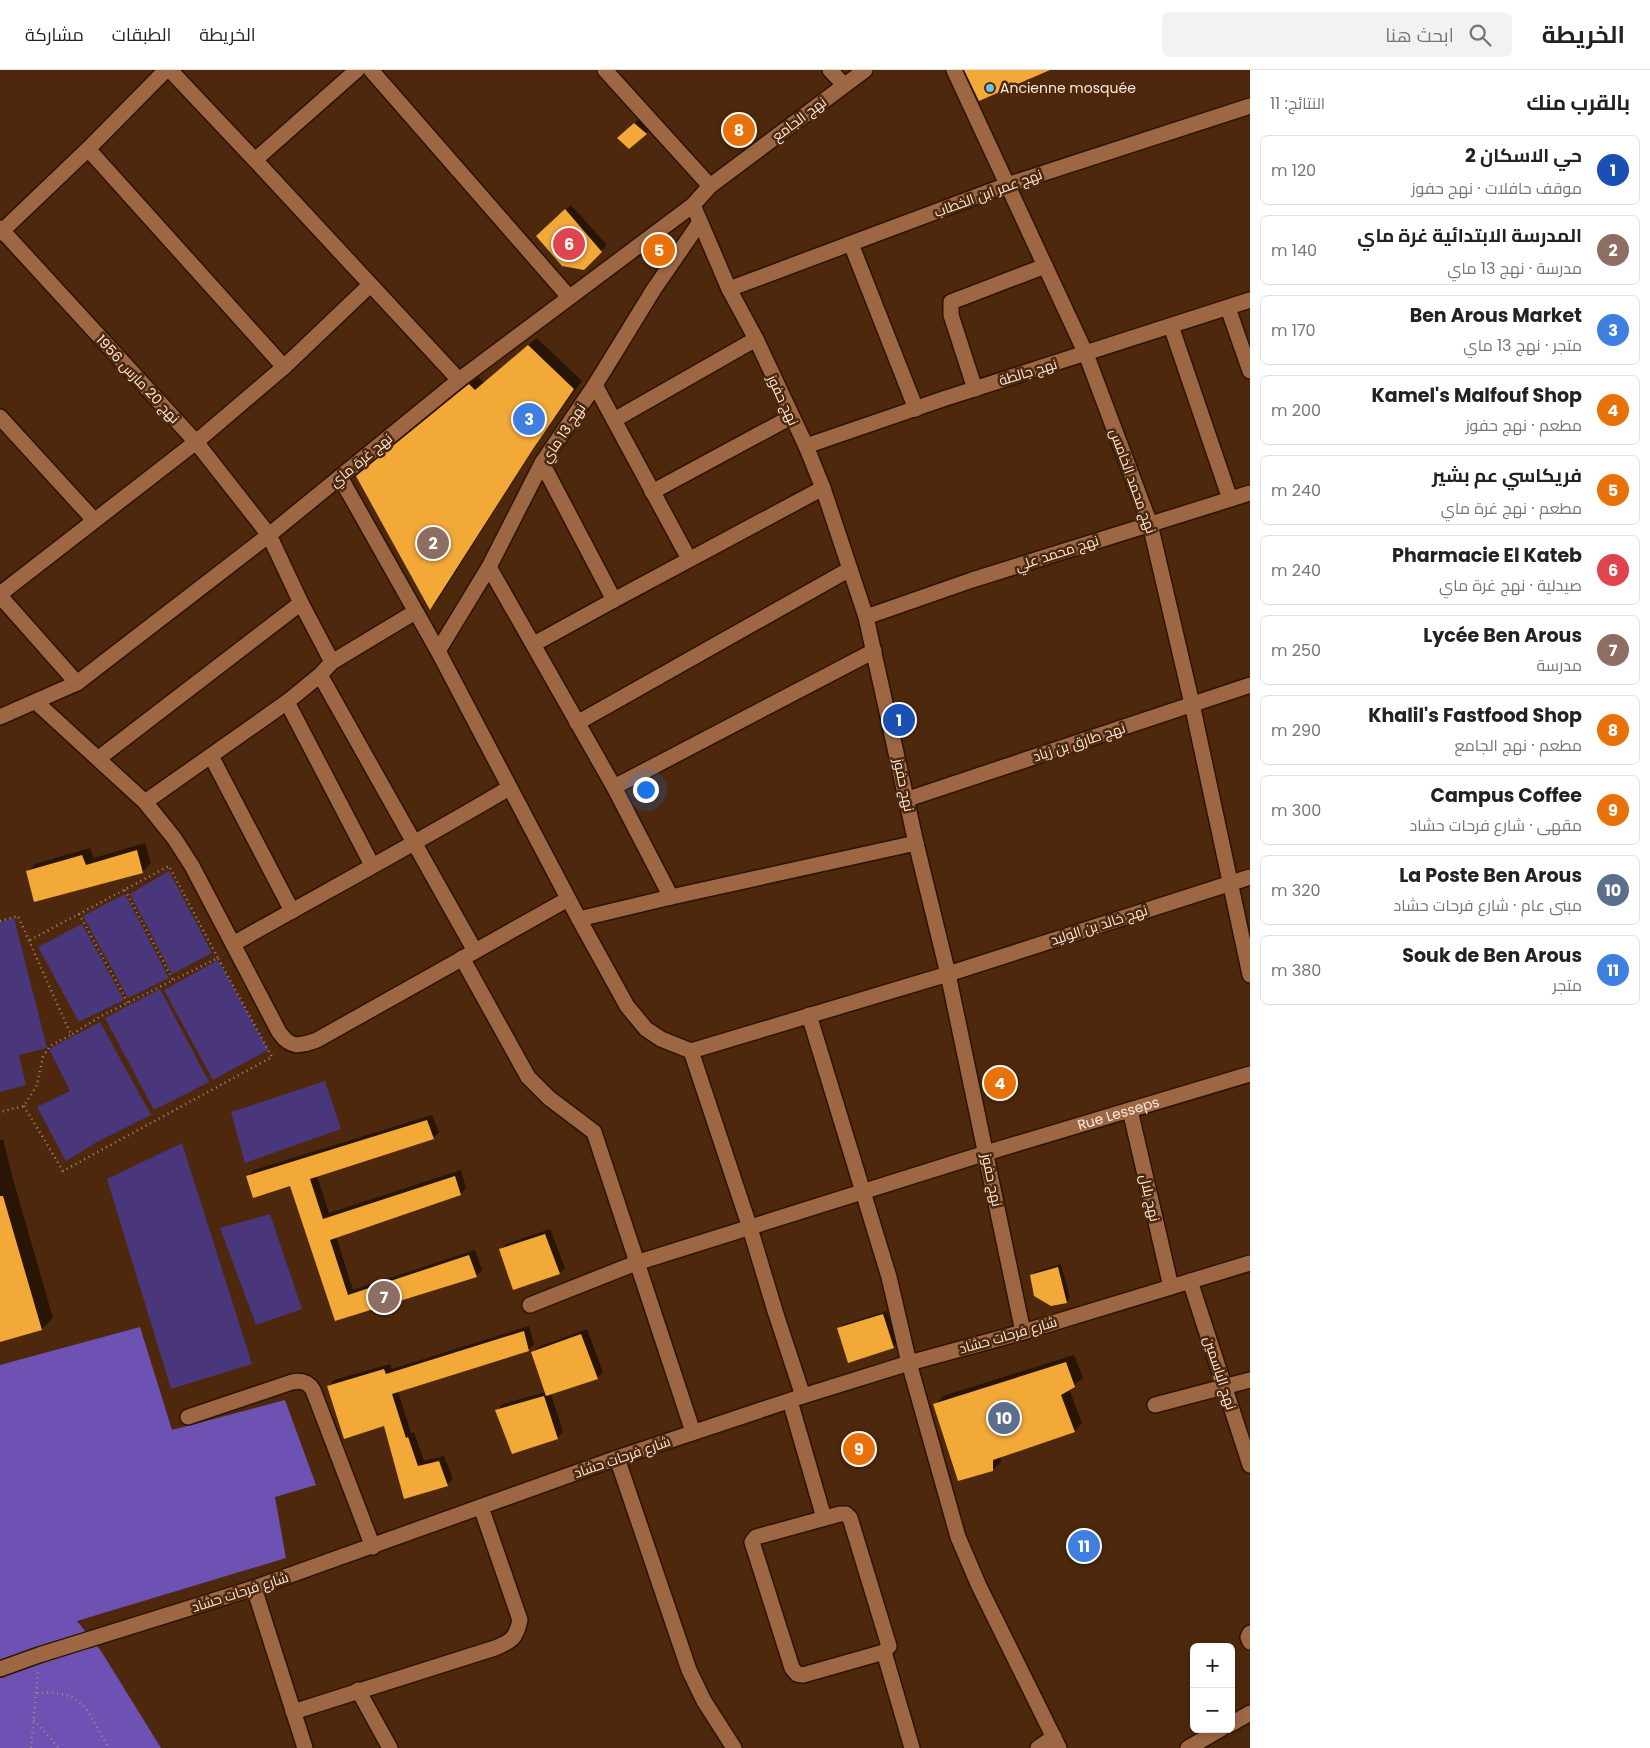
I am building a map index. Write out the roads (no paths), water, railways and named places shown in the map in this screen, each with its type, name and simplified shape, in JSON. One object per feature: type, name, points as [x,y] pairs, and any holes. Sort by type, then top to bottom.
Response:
[{"type":"street","points":[[1,231],[168,70],[255,160],[459,380]]},
{"type":"street","points":[[255,160],[357,70]]},
{"type":"street","points":[[371,70],[569,297]]},
{"type":"street","points":[[605,70],[710,186]]},
{"type":"street","points":[[830,70],[844,85]]},
{"type":"street","name":"نهج الجامع","points":[[710,186],[865,70]]},
{"type":"street","name":"نهج محمد الخامس","points":[[954,70],[1086,354],[1150,524],[1192,704],[1250,975]]},
{"type":"street","name":"نهج عمر ابن الخطاب","points":[[729,289],[1007,185],[1250,106]]},
{"type":"street","points":[[88,149],[284,367]]},
{"type":"street","name":"نهج غرة ماي","points":[[0,717],[77,683],[269,535],[459,380],[693,205],[710,186]]},
{"type":"street","name":"نهج حفوز","points":[[693,205],[729,289],[756,339],[791,418],[806,446],[823,488],[866,617],[908,799],[916,843],[948,974],[1023,1332]]},
{"type":"street","name":"نهج 13 ماي","points":[[438,651],[489,567],[542,463],[595,385],[654,289],[700,222]]},
{"type":"street","name":"نهج 20 مارس 1956","points":[[1,231],[196,442],[269,535],[301,603],[332,662]]},
{"type":"street","points":[[851,244],[916,408]]},
{"type":"street","points":[[975,389],[951,315],[951,302],[1045,266]]},
{"type":"street","points":[[77,683],[0,595],[196,442],[284,367],[370,286]]},
{"type":"street","name":"نهج جالطة","points":[[806,446],[916,408],[1250,300]]},
{"type":"street","points":[[1228,308],[1247,351],[1250,371]]},
{"type":"street","points":[[1171,326],[1230,499]]},
{"type":"street","points":[[614,420],[756,339]]},
{"type":"street","points":[[595,385],[689,559]]},
{"type":"street","points":[[0,417],[94,520]]},
{"type":"street","points":[[652,492],[791,418]]},
{"type":"street","points":[[542,463],[614,600]]},
{"type":"street","points":[[340,477],[414,612],[438,651],[626,1006],[636,1020],[646,1029],[661,1039],[691,1051],[750,1228],[774,1311],[824,1518]]},
{"type":"street","points":[[534,644],[823,488]]},
{"type":"street","name":"نهج محمد علي","points":[[866,617],[972,580],[1250,493]]},
{"type":"street","points":[[489,567],[614,788],[671,897]]},
{"type":"street","points":[[577,723],[850,569]]},
{"type":"street","points":[[99,758],[301,603]]},
{"type":"street","points":[[145,802],[287,702],[320,675],[332,662],[414,612]]},
{"type":"street","points":[[614,788],[874,651]]},
{"type":"street","points":[[320,675],[414,844],[528,1076],[549,1098],[594,1132],[636,1263],[694,1432]]},
{"type":"street","name":"نهج طارق بن زياد","points":[[908,799],[1250,686]]},
{"type":"street","points":[[36,702],[145,802],[174,838],[192,866],[279,1032],[290,1044],[300,1046],[317,1040],[568,899]]},
{"type":"street","points":[[287,702],[372,865]]},
{"type":"street","points":[[211,756],[292,911]]},
{"type":"street","points":[[233,944],[372,865],[414,844],[509,788]]},
{"type":"street","points":[[579,919],[916,843]]},
{"type":"street","name":"نهج خالد بن الوليد","points":[[691,1051],[948,974],[1250,877]]},
{"type":"street","points":[[809,1015],[888,1278],[909,1363],[958,1537],[979,1586],[1057,1743],[1038,1748]]},
{"type":"street","name":"Rue Lesseps","points":[[530,1305],[636,1263],[986,1153],[1250,1074]]},
{"type":"street","name":"نهج بلال","points":[[1130,1110],[1171,1286]]},
{"type":"street","name":"شارع فرحات حشاد","points":[[0,1669],[254,1588],[373,1547],[617,1458],[796,1398],[1250,1263]]},
{"type":"street","name":"نهج الياسمين","points":[[1190,1281],[1250,1465]]},
{"type":"street","points":[[1155,1405],[1250,1380]]},
{"type":"street","points":[[188,1417],[292,1382],[307,1383],[313,1390],[373,1547]]},
{"type":"street","points":[[617,1458],[689,1670],[704,1701],[734,1748]]},
{"type":"street","points":[[293,1712],[508,1643],[517,1633],[520,1620],[481,1507]]},
{"type":"street","points":[[846,1514],[850,1518],[888,1642],[884,1652],[803,1675],[797,1674],[792,1668],[752,1542],[756,1537],[824,1518],[846,1514]]},
{"type":"street","points":[[254,1588],[293,1712],[301,1747]]},
{"type":"street","points":[[1250,1633],[1248,1637],[1250,1642]]},
{"type":"street","points":[[884,1652],[912,1748]]},
{"type":"street","points":[[358,1690],[390,1748]]},
{"type":"street","points":[[1235,1722],[1250,1713]]},
{"type":"street","points":[[1188,1748],[1214,1733]]},
{"type":"place","name":"Ancienne mosquée","points":[[990,88]]},
{"type":"place","name":"Khalil's Fastfood Shop","points":[[739,130]]},
{"type":"place","name":"Pharmacie El Kateb","points":[[569,244]]},
{"type":"place","name":"فريكاسي عم بشير","points":[[659,250]]},
{"type":"place","name":"Ben Arous Market","points":[[529,419]]},
{"type":"place","name":"المدرسة الابتدائية غرة ماي","points":[[433,543]]},
{"type":"place","name":"حي الاسكان 2","points":[[899,720]]},
{"type":"place","name":"Kamel's Malfouf Shop","points":[[1000,1083]]},
{"type":"place","name":"Lycée Ben Arous","points":[[384,1297]]},
{"type":"place","name":"La Poste Ben Arous","points":[[1004,1418]]},
{"type":"place","name":"Campus Coffee","points":[[859,1449]]},
{"type":"place","name":"Souk de Ben Arous","points":[[1084,1546]]}]
